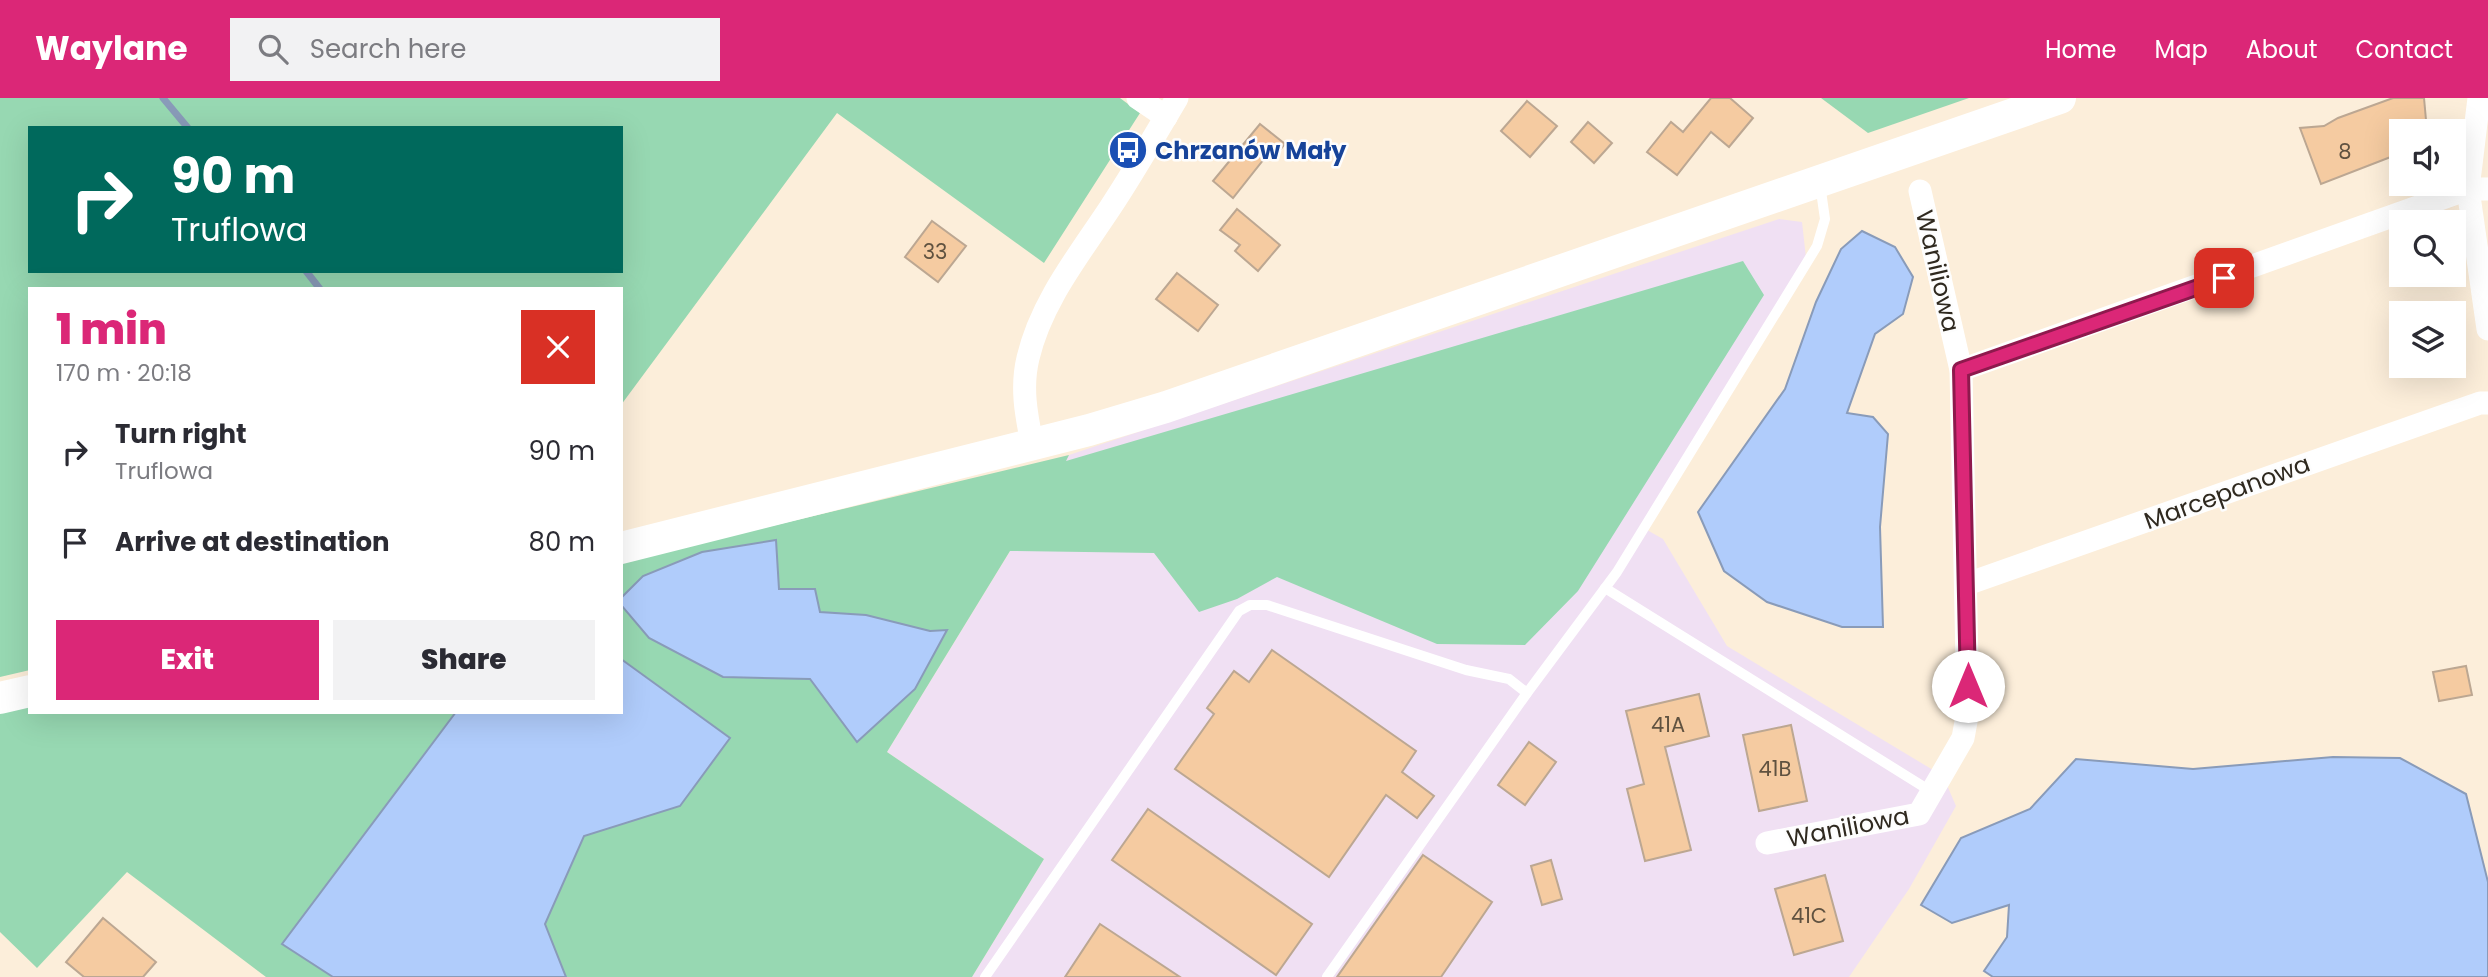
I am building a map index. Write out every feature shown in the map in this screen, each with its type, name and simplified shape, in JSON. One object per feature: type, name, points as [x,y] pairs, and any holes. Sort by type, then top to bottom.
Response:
[{"type":"street","points":[[1032,443],[1024,401],[1027,360],[1039,324],[1056,290],[1171,107],[1138,98]]},
{"type":"street","points":[[623,547],[1089,430],[1265,375],[1820,184],[2060,98]]},
{"type":"street","points":[[2479,98],[2478,189],[2488,329]]},
{"type":"street","points":[[1961,370],[2478,189]]},
{"type":"street","name":"Waniliowa","points":[[1767,843],[1919,814],[1964,738],[1968,711],[1967,584],[1961,370],[1920,191]]},
{"type":"street","name":"Marcepanowa","points":[[1967,584],[2480,403],[2488,403]]},
{"type":"street","points":[[0,698],[28,691]]},
{"type":"lane","points":[[1327,977],[1527,693],[1605,588],[1817,246],[1825,219],[1820,184]]},
{"type":"lane","points":[[1605,588],[1932,792]]},
{"type":"lane","points":[[985,977],[1239,611],[1250,605],[1267,605],[1466,670],[1509,679],[1527,693]]},
{"type":"shaded area","points":[[1779,219],[1802,222],[1807,267],[1640,526],[1663,539],[1727,646],[1943,776],[1956,806],[1909,889],[1849,977],[972,977],[1044,859],[887,752],[1069,455]]},
{"type":"green space","points":[[0,98],[1120,98],[1140,113],[1044,263],[837,113],[623,402],[623,287],[28,287],[28,670],[0,677]]},
{"type":"green space","points":[[1821,98],[1969,98],[1868,133]]},
{"type":"green space","points":[[1743,261],[1764,295],[1578,591],[1525,645],[1437,644],[1277,577],[1237,599],[1199,612],[1154,553],[1010,551],[887,752],[1044,859],[972,977],[566,977],[545,924],[584,836],[680,806],[729,738],[623,660],[623,607],[649,638],[723,677],[810,678],[857,742],[946,630],[930,631],[866,615],[820,612],[779,589],[776,541],[643,576],[623,596],[623,562],[1069,455],[1066,461]]},
{"type":"green space","points":[[28,704],[28,714],[455,714],[283,944],[333,977],[266,977],[127,872],[37,968],[0,932],[0,711]]},
{"type":"water","points":[[1862,231],[1895,247],[1913,277],[1903,314],[1875,334],[1847,413],[1873,417],[1888,434],[1880,527],[1883,627],[1842,627],[1767,602],[1724,571],[1698,512],[1785,389],[1816,302],[1841,249]]},
{"type":"water","points":[[776,540],[779,589],[815,589],[820,612],[866,615],[930,631],[947,630],[915,689],[857,742],[810,679],[723,677],[649,638],[623,607],[623,596],[643,576],[702,552]]},
{"type":"water","points":[[623,660],[730,738],[680,806],[584,836],[545,924],[566,977],[333,977],[282,944],[454,714],[623,714]]},
{"type":"water","points":[[2333,757],[2400,758],[2466,794],[2488,882],[2488,977],[1993,977],[1984,971],[2007,937],[2009,905],[1952,923],[1921,905],[1961,838],[2030,809],[2076,759],[2193,769]]},
{"type":"building","points":[[1711,98],[1730,98],[1753,118],[1729,147],[1711,132],[1677,175],[1647,152],[1671,122],[1683,132]]},
{"type":"building","points":[[2393,98],[2424,98],[2426,119],[2389,119],[2389,158],[2321,184],[2300,128],[2324,126],[2338,118]]},
{"type":"building","points":[[1527,101],[1557,126],[1530,157],[1501,131]]},
{"type":"building","points":[[1588,122],[1612,143],[1594,163],[1571,142]]},
{"type":"building","points":[[1260,124],[1285,144],[1273,158],[1268,154],[1233,198],[1213,181]]},
{"type":"building","points":[[1237,209],[1280,245],[1258,271],[1235,251],[1240,245],[1220,230]]},
{"type":"building","points":[[932,221],[966,246],[938,282],[905,257]]},
{"type":"building","points":[[1177,273],[1218,305],[1198,331],[1156,299]]},
{"type":"building","points":[[1272,650],[1416,751],[1402,772],[1434,796],[1417,818],[1386,795],[1329,877],[1175,769],[1214,714],[1207,708],[1234,671],[1249,682]]},
{"type":"building","points":[[2466,666],[2472,695],[2439,701],[2433,672]]},
{"type":"building","points":[[1699,694],[1709,736],[1665,747],[1691,850],[1645,861],[1627,789],[1644,784],[1626,711]]},
{"type":"building","points":[[1791,725],[1807,801],[1759,811],[1743,735]]},
{"type":"building","points":[[1529,742],[1556,762],[1525,805],[1498,785]]},
{"type":"building","points":[[1148,809],[1312,924],[1276,975],[1112,860]]},
{"type":"building","points":[[1423,855],[1492,902],[1441,977],[1337,977]]},
{"type":"building","points":[[1551,860],[1562,899],[1542,905],[1531,866]]},
{"type":"building","points":[[1825,875],[1843,941],[1794,955],[1775,889]]},
{"type":"building","points":[[103,918],[156,962],[143,977],[84,977],[66,962]]},
{"type":"building","points":[[1100,924],[1180,977],[1065,977]]},
{"type":"waterway","points":[[163,98],[186,126]]},
{"type":"waterway","points":[[308,273],[318,287]]},
{"type":"place","name":"Chrzanów Mały","points":[[1128,150]]},
{"type":"route","points":[[1968,686],[1961,370],[2224,278]]}]
